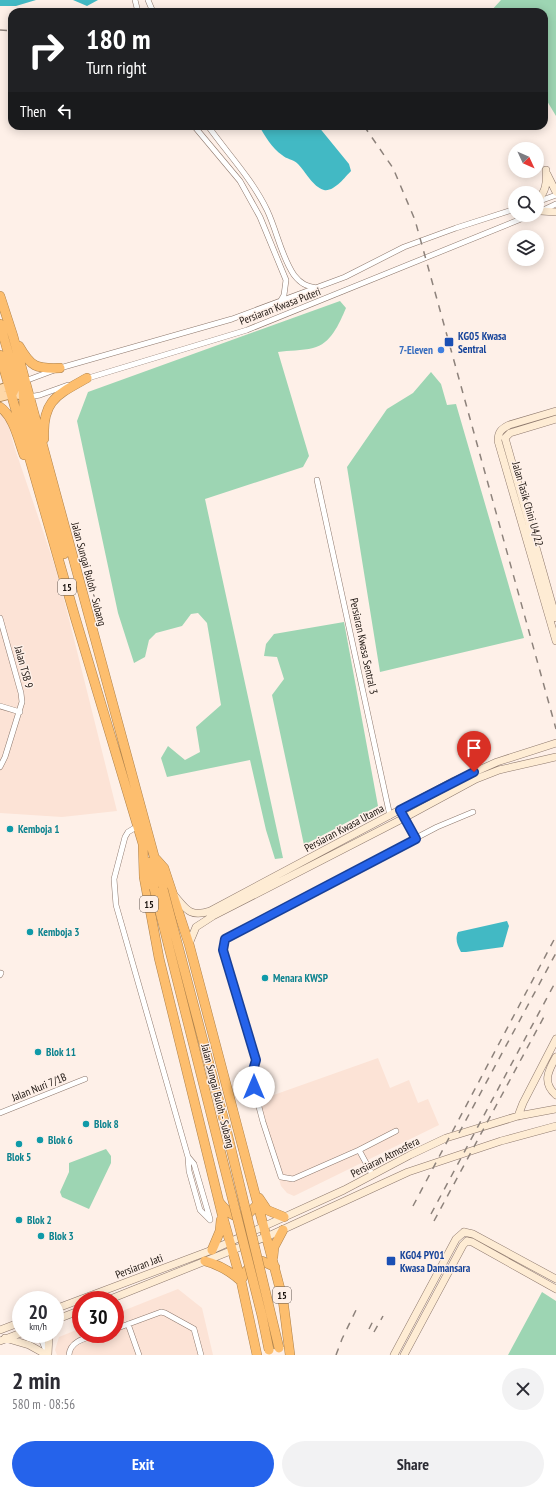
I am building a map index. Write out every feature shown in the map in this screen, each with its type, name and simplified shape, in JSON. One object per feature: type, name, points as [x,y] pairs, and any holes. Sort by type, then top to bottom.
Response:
[{"type":"highway","name":"Jalan Sungai Buloh - Subang","points":[[0,296],[13,336],[16,386],[45,510],[139,826],[143,844],[158,889],[225,1124],[272,1315],[280,1355]]},
{"type":"highway","points":[[0,324],[16,386],[26,396],[24,407],[91,656],[90,664]]},
{"type":"highway","points":[[13,336],[27,361],[33,366],[42,369],[60,368]]},
{"type":"highway","name":"Jalan Sungai Buloh - Subang","points":[[0,354],[16,386]]},
{"type":"highway","points":[[45,456],[44,426],[47,410],[52,400],[58,394],[87,378]]},
{"type":"highway","name":"Jalan Sungai Buloh - Subang","points":[[26,396],[45,456],[155,858],[158,889],[262,1316],[270,1355]]},
{"type":"highway","points":[[0,406],[5,410],[11,420],[39,503],[45,510]]},
{"type":"highway","name":"Jalan Sungai Buloh - Subang","points":[[143,844],[144,877],[159,958],[222,1214],[241,1281],[257,1355]]},
{"type":"highway","name":"Jalan Sungai Buloh - Subang","points":[[155,858],[164,868],[189,944],[274,1263],[283,1300],[290,1355]]},
{"type":"highway","points":[[254,1190],[267,1210],[284,1218]]},
{"type":"highway","points":[[219,1202],[232,1215],[238,1217],[246,1216],[258,1204]]},
{"type":"highway","name":"Jalan Sungai Buloh - Subang","points":[[212,1250],[220,1231],[222,1214]]},
{"type":"highway","points":[[205,1261],[228,1270],[241,1281],[246,1269],[254,1262],[262,1261],[274,1263],[274,1247],[283,1230]]},
{"type":"main road","points":[[0,389],[16,386]]},
{"type":"main road","points":[[16,386],[26,396]]},
{"type":"main road","points":[[0,397],[16,386]]},
{"type":"street","points":[[197,130],[240,180],[260,217],[286,280],[284,295],[280,302]]},
{"type":"street","points":[[211,130],[257,191],[268,211],[290,269],[305,286],[317,288]]},
{"type":"street","points":[[544,193],[547,185],[546,170],[556,194],[544,199]]},
{"type":"street","points":[[544,210],[556,204]]},
{"type":"street","name":"Persiaran Kwasa Puteri","points":[[16,386],[60,368],[232,319],[280,302],[346,277],[404,247],[508,211]]},
{"type":"street","points":[[544,212],[556,212]]},
{"type":"street","name":"Persiaran Kwasa Puteri","points":[[26,396],[40,395],[87,378],[247,330],[514,222]]},
{"type":"street","points":[[556,411],[509,425],[502,429],[498,434],[505,438],[510,433],[556,419]]},
{"type":"street","name":"Jalan Tasik Chini U4/22","points":[[498,434],[498,440],[556,641]]},
{"type":"street","name":"Jalan Tasik Chini U4/22","points":[[505,438],[556,618]]},
{"type":"street","name":"Persiaran Kwasa Sentral 3","points":[[317,480],[390,816]]},
{"type":"street","name":"Jalan TSB 9","points":[[0,618],[3,638],[21,693],[20,712],[0,767]]},
{"type":"street","points":[[0,706],[20,712]]},
{"type":"street","name":"Persiaran Kwasa Utama","points":[[173,893],[187,910],[197,914],[203,913],[390,816],[452,782],[497,762],[556,743]]},
{"type":"street","name":"Persiaran Kwasa Utama","points":[[189,944],[196,927],[212,916],[404,818],[476,779],[499,770],[556,757]]},
{"type":"street","points":[[400,810],[416,839]]},
{"type":"street","points":[[396,1131],[359,1150],[293,1179],[281,1177],[254,1090],[251,1077],[256,1060],[223,950],[224,944],[229,936],[416,839],[473,812]]},
{"type":"street","points":[[139,826],[128,832],[125,837],[114,879],[116,905],[188,1157],[189,1172],[200,1210],[210,1220],[194,1164],[188,1157]]},
{"type":"street","points":[[518,1116],[523,1103],[556,1039]]},
{"type":"street","points":[[556,1058],[547,1077],[547,1084],[550,1090],[556,1095]]},
{"type":"street","name":"Jalan Nuri 7/1B","points":[[0,1113],[85,1079]]},
{"type":"street","name":"Persiaran Atmosfera","points":[[231,1246],[264,1227],[344,1190],[372,1174],[446,1138],[518,1116],[556,1109]]},
{"type":"street","name":"Persiaran Atmosfera","points":[[267,1237],[408,1172],[501,1141],[556,1126]]},
{"type":"street","points":[[359,1150],[372,1174]]},
{"type":"street","points":[[464,1232],[467,1241]]},
{"type":"street","points":[[464,1232],[474,1234],[555,1278],[553,1287],[472,1242],[467,1241]]},
{"type":"street","points":[[394,1355],[456,1239],[464,1232]]},
{"type":"street","name":"Persiaran Jati","points":[[64,1306],[212,1250],[267,1237]]},
{"type":"street","points":[[404,1355],[463,1245],[467,1241]]},
{"type":"street","name":"Persiaran Jati","points":[[124,1294],[205,1261],[231,1246]]},
{"type":"street","points":[[124,1326],[161,1312],[165,1313],[194,1329],[201,1355]]},
{"type":"street","points":[[64,1316],[72,1313]]},
{"type":"street","points":[[128,1324],[139,1355]]},
{"type":"street","points":[[0,1330],[12,1325]]},
{"type":"street","points":[[3,1339],[29,1345],[47,1355]]},
{"type":"street","points":[[42,1343],[47,1355]]},
{"type":"street","points":[[47,1355],[48,1343]]},
{"type":"street","points":[[69,1355],[69,1349],[76,1343]]},
{"type":"shaded area","points":[[0,394],[14,446],[58,575],[117,811],[62,817],[0,813]]},
{"type":"shaded area","points":[[378,1058],[390,1088],[409,1080],[418,1103],[428,1099],[439,1125],[294,1196],[287,1193],[281,1186],[259,1109],[268,1097]]},
{"type":"shaded area","points":[[178,1289],[202,1308],[213,1355],[57,1355],[55,1350],[57,1343],[64,1343],[64,1335],[72,1332],[72,1343],[124,1343],[124,1310]]},
{"type":"green space","points":[[501,0],[556,0],[556,116],[548,103],[548,8],[494,8]]},
{"type":"green space","points":[[340,301],[346,308],[330,338],[319,346],[313,348],[278,352],[309,456],[303,467],[205,499],[283,858],[275,859],[266,830],[250,760],[167,777],[161,758],[168,746],[185,760],[200,752],[196,727],[221,705],[207,623],[198,613],[191,614],[182,626],[156,633],[149,640],[145,657],[134,663],[118,613],[77,421],[88,392]]},
{"type":"green space","points":[[431,372],[441,384],[447,405],[456,404],[524,638],[380,672],[347,467],[387,409],[413,393]]},
{"type":"green space","points":[[344,622],[378,806],[304,845],[272,695],[284,679],[277,657],[264,656],[266,644],[274,634]]},
{"type":"green space","points":[[106,1149],[111,1156],[111,1163],[89,1209],[62,1197],[60,1192],[69,1172],[69,1163]]},
{"type":"green space","points":[[542,1292],[556,1301],[556,1355],[508,1355]]},
{"type":"water","points":[[0,0],[36,0],[16,6],[0,6]]},
{"type":"water","points":[[73,0],[98,0],[87,6]]},
{"type":"water","points":[[262,130],[321,130],[349,164],[351,171],[332,189],[324,190],[316,186],[298,164],[284,156],[269,142]]},
{"type":"water","points":[[507,921],[509,926],[503,947],[461,952],[458,947],[458,932]]},
{"type":"railway","points":[[0,30],[8,31]]},
{"type":"railway","points":[[367,130],[393,168],[415,220],[556,729]]},
{"type":"railway","points":[[413,1206],[556,936]]},
{"type":"railway","points":[[459,1133],[556,953]]},
{"type":"railway","points":[[431,1214],[556,981]]},
{"type":"railway","points":[[434,1221],[546,1013]]},
{"type":"railway","points":[[336,1355],[358,1306]]},
{"type":"railway","points":[[374,1332],[383,1316]]},
{"type":"railway","points":[[369,1329],[375,1317]]},
{"type":"place","name":"KG05 Kwasa Sentral","points":[[449,342]]},
{"type":"place","name":"7-Eleven","points":[[441,350]]},
{"type":"place","name":"Kemboja 1","points":[[10,829]]},
{"type":"place","name":"Kemboja 3","points":[[30,932]]},
{"type":"place","name":"Menara KWSP","points":[[265,978]]},
{"type":"place","name":"Blok 11","points":[[38,1052]]},
{"type":"place","name":"Blok 8","points":[[86,1124]]},
{"type":"place","name":"Blok 6","points":[[40,1140]]},
{"type":"place","name":"Blok 5","points":[[19,1144]]},
{"type":"place","name":"Blok 2","points":[[19,1220]]},
{"type":"place","name":"Blok 3","points":[[41,1236]]},
{"type":"place","name":"KG04 PY01 Kwasa Damansara","points":[[391,1261]]},
{"type":"route","points":[[254,1087],[251,1077],[256,1060],[223,950],[225,939],[416,839],[400,810],[474,772]]}]
